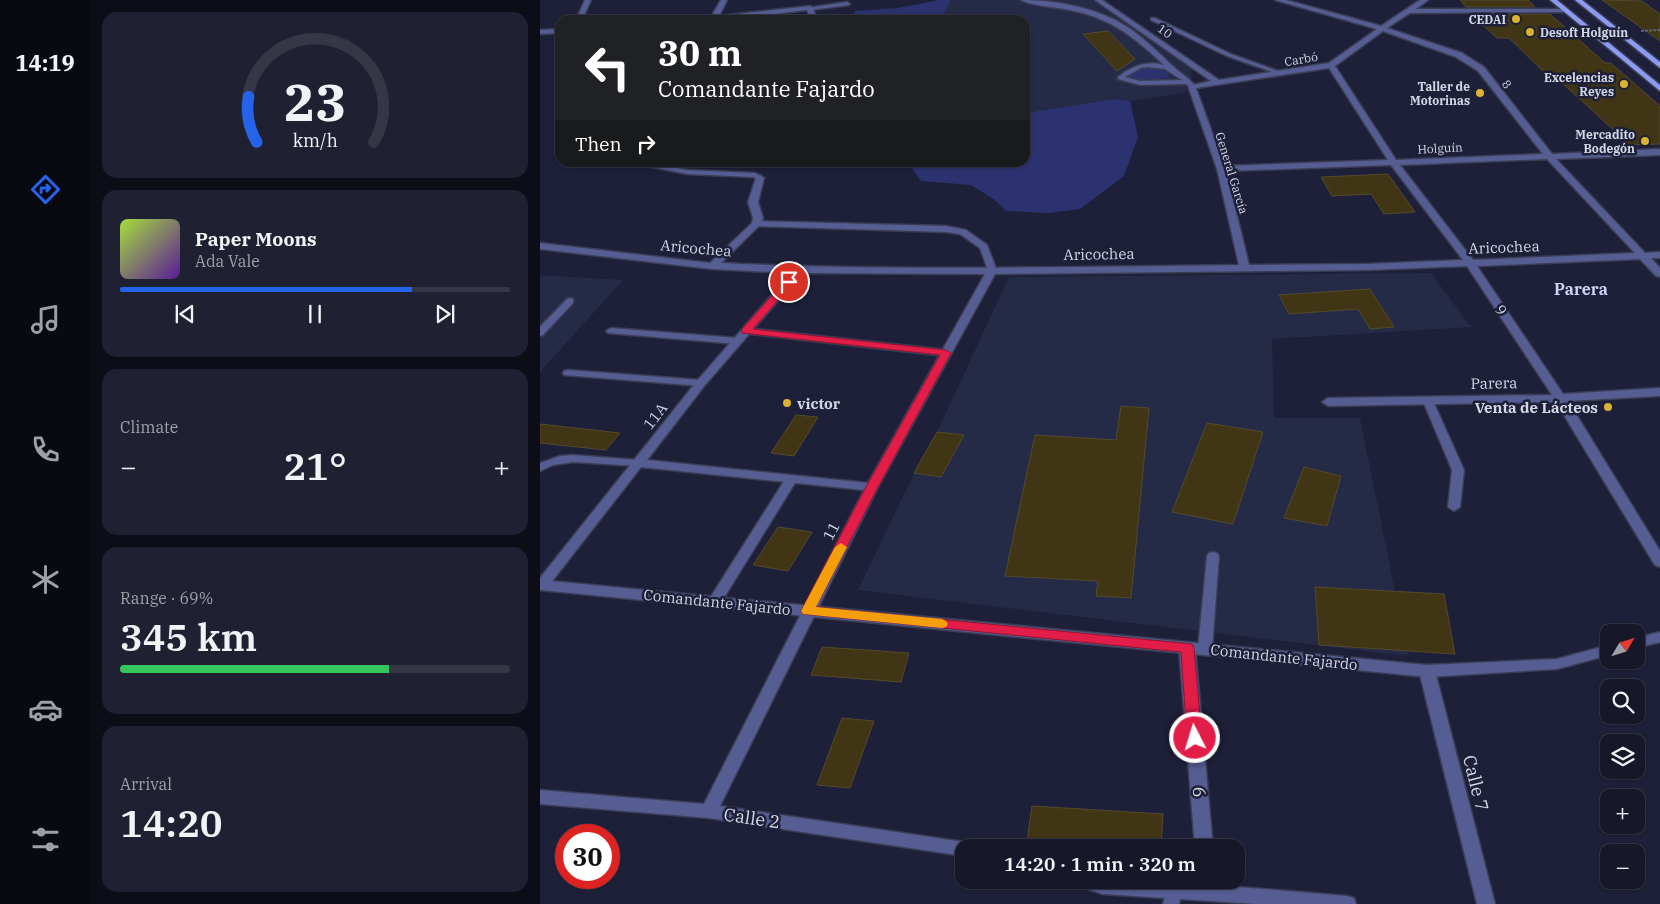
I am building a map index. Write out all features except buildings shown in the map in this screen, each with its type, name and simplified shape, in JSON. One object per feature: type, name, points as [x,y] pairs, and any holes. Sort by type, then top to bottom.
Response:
[{"type":"main road","points":[[1553,0],[1660,89]]},
{"type":"main road","points":[[1578,0],[1660,66]]},
{"type":"street","points":[[581,15],[588,0]]},
{"type":"street","points":[[716,15],[724,0]]},
{"type":"street","name":"10","points":[[1098,0],[1219,83]]},
{"type":"street","name":"8","points":[[1278,0],[1382,28],[1459,55],[1481,69],[1549,156],[1660,274]]},
{"type":"street","name":"Carbó","points":[[1191,84],[1219,83],[1331,65],[1425,0]]},
{"type":"street","points":[[749,15],[810,8],[812,15]]},
{"type":"street","points":[[1408,11],[1566,10]]},
{"type":"street","points":[[540,32],[555,31]]},
{"type":"street","name":"9","points":[[1331,65],[1394,163],[1470,264],[1560,398],[1660,562]]},
{"type":"street","name":"General García","points":[[1191,84],[1221,169],[1245,268]]},
{"type":"street","name":"Holguín","points":[[1221,169],[1660,152]]},
{"type":"street","points":[[712,266],[756,224],[758,218],[753,202],[760,178]]},
{"type":"street","name":"Aricochea","points":[[540,246],[712,266],[799,270],[992,271],[1367,267],[1660,255]]},
{"type":"street","name":"11A","points":[[541,585],[701,382],[799,270]]},
{"type":"street","name":"11","points":[[709,811],[872,487],[992,271]]},
{"type":"street","name":"Parera","points":[[1328,402],[1560,398],[1660,392]]},
{"type":"street","points":[[638,463],[872,487]]},
{"type":"street","name":"Comandante Fajardo","points":[[541,585],[1427,671],[1557,664],[1600,652]]},
{"type":"street","points":[[1645,641],[1660,637]]},
{"type":"street","name":"9","points":[[1187,648],[1203,839]]},
{"type":"street","name":"Calle 7","points":[[1427,671],[1486,904]]},
{"type":"street","name":"Calle 2","points":[[540,798],[709,811],[955,848]]},
{"type":"street","points":[[1122,889],[1172,897],[1197,889]]},
{"type":"street","points":[[1230,889],[1347,904]]},
{"type":"lane","points":[[1024,0],[1087,12],[1108,19],[1133,34],[1191,84]]},
{"type":"lane","points":[[810,8],[847,4]]},
{"type":"lane","points":[[1153,20],[1229,55],[1283,74]]},
{"type":"lane","points":[[1173,68],[1163,65],[1139,67],[1127,72],[1120,78],[1140,83],[1191,84]]},
{"type":"lane","points":[[657,167],[755,175],[760,178]]},
{"type":"lane","points":[[756,224],[946,229],[963,232],[984,246],[992,271]]},
{"type":"lane","points":[[540,333],[570,301]]},
{"type":"lane","points":[[611,330],[742,336],[946,353]]},
{"type":"lane","points":[[568,373],[701,382]]},
{"type":"lane","points":[[1428,400],[1458,470],[1454,507]]},
{"type":"lane","points":[[540,468],[548,462],[566,458],[638,463]]},
{"type":"lane","points":[[715,601],[792,478]]},
{"type":"lane","points":[[1206,650],[1213,556]]},
{"type":"shaded area","points":[[939,0],[951,0],[944,15],[854,15],[855,11],[898,8]]},
{"type":"shaded area","points":[[951,0],[1092,0],[1192,68],[1190,88],[1183,93],[1130,101],[1115,99],[1030,112],[1030,15],[944,15]]},
{"type":"shaded area","points":[[1142,67],[1151,67],[1168,72],[1169,78],[1142,80],[1125,77],[1128,73]]},
{"type":"shaded area","points":[[1115,99],[1130,101],[1138,137],[1124,176],[1080,209],[1048,213],[1006,211],[995,200],[971,185],[921,181],[911,167],[1030,167],[1030,112]]},
{"type":"shaded area","points":[[1431,273],[1471,327],[1272,339],[1274,418],[1360,418],[1408,656],[858,590],[914,473],[937,432],[1009,277]]},
{"type":"shaded area","points":[[540,275],[623,280],[540,372]]},
{"type":"slow traffic","points":[[841,547],[808,611],[942,624]]},
{"type":"place","name":"CEDAI","points":[[1516,19]]},
{"type":"place","name":"Desoft Holguín","points":[[1530,32]]},
{"type":"place","name":"Excelencias Reyes","points":[[1624,84]]},
{"type":"place","name":"Taller de Motorinas","points":[[1480,93]]},
{"type":"place","name":"Mercadito Bodegón","points":[[1645,141]]},
{"type":"place","name":"victor","points":[[787,403]]},
{"type":"place","name":"Venta de Lácteos","points":[[1608,407]]},
{"type":"district","name":"Parera","points":[[1581,289]]},
{"type":"route","points":[[789,282],[746,331],[946,353],[872,487],[808,611],[1187,648],[1195,738]]}]
